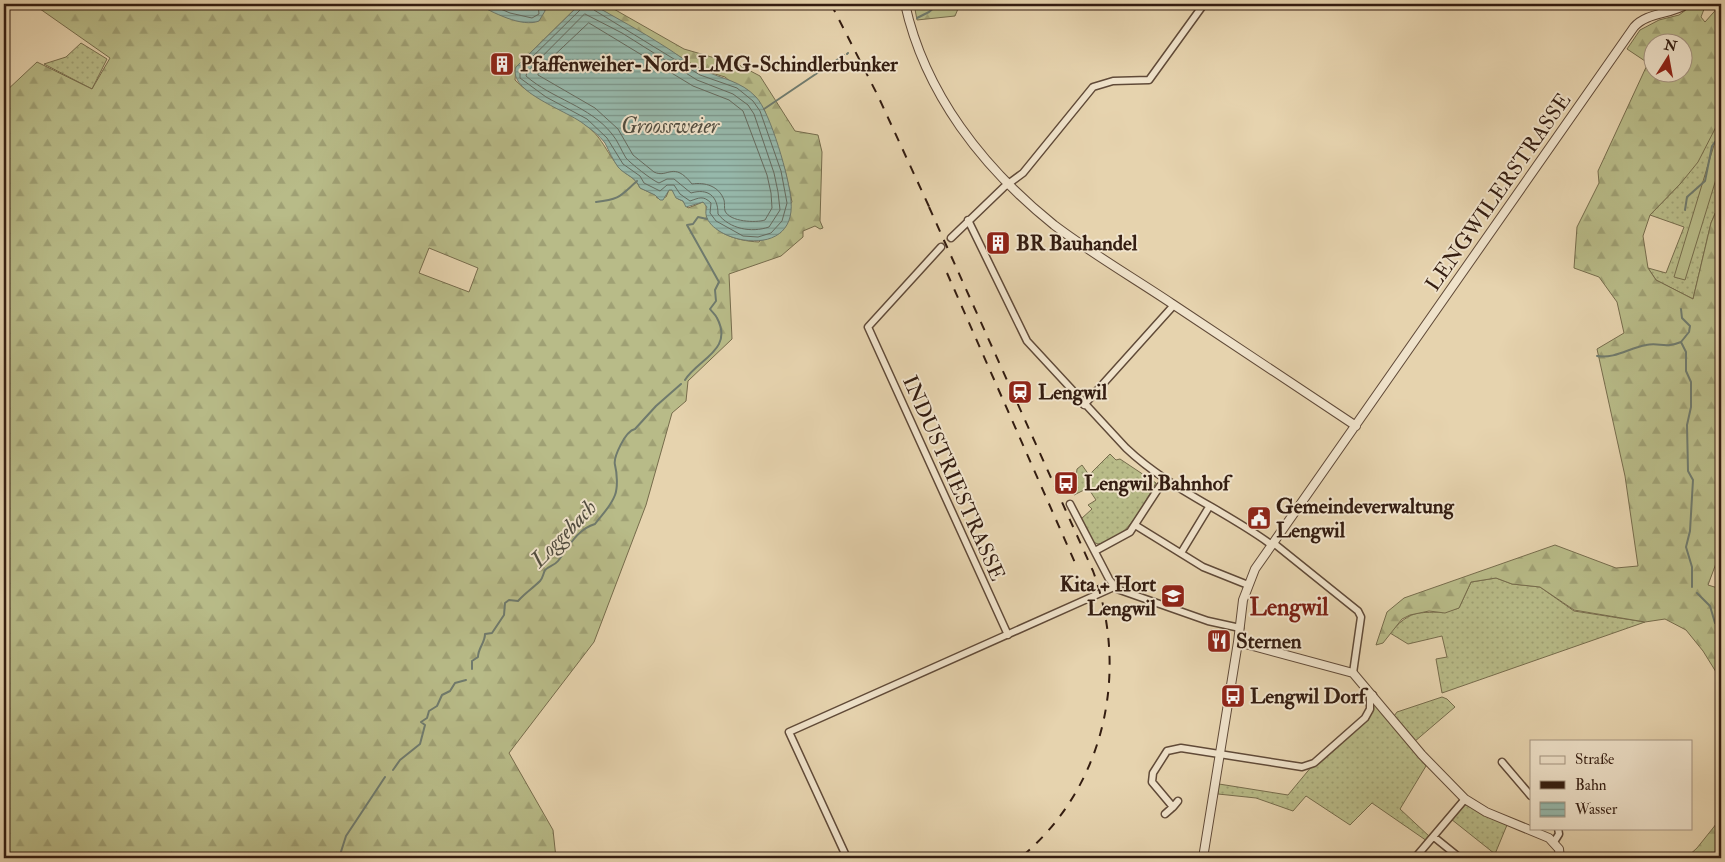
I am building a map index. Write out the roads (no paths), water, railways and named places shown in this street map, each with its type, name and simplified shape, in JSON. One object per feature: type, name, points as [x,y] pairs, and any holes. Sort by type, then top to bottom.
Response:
[{"type":"street","points":[[905,4],[921,58],[941,98],[973,146],[1009,184],[1055,225],[1356,426]]},
{"type":"street","points":[[950,238],[1023,173],[1093,87],[1112,81],[1149,80],[1204,4]]},
{"type":"street","name":"LENGWILERSTRASSE","points":[[1203,858],[1242,608],[1248,585],[1259,562],[1634,27],[1646,18],[1672,12],[1687,4]]},
{"type":"street","points":[[968,220],[1025,338],[1084,405],[1139,460],[1209,507],[1273,544],[1358,611],[1361,617],[1353,673]]},
{"type":"street","name":"INDUSTRIESTRASSE","points":[[941,247],[868,326],[1008,635]]},
{"type":"street","points":[[1084,405],[1174,305]]},
{"type":"street","points":[[1095,551],[1118,540],[1135,525],[1160,486],[1171,483]]},
{"type":"street","points":[[1070,504],[1114,587],[1200,619],[1240,628]]},
{"type":"street","points":[[1181,553],[1209,507]]},
{"type":"street","points":[[1135,525],[1203,566],[1248,585]]},
{"type":"street","points":[[847,858],[789,732],[1114,587]]},
{"type":"street","points":[[1238,642],[1353,673],[1422,755],[1465,799],[1486,812],[1554,842],[1559,849],[1560,858]]},
{"type":"street","points":[[1173,807],[1152,782],[1153,773],[1167,751],[1176,748],[1291,766],[1310,765],[1365,718],[1370,709],[1370,698],[1373,695]]},
{"type":"street","points":[[1502,762],[1530,795]]},
{"type":"street","points":[[1415,858],[1465,799]]},
{"type":"street","points":[[1165,814],[1178,801]]},
{"type":"street","points":[[1554,842],[1559,834],[1558,830]]},
{"type":"street","points":[[1434,837],[1460,858]]},
{"type":"water","points":[[477,4],[543,4],[545,11],[539,21],[532,23],[507,18]]},
{"type":"water","name":"Groossweier","points":[[580,4],[592,4],[693,65],[744,87],[756,97],[773,131],[790,191],[789,221],[779,234],[764,240],[746,240],[729,236],[715,228],[707,218],[707,207],[703,202],[686,207],[683,201],[676,198],[672,190],[669,190],[663,200],[660,200],[655,195],[640,188],[633,178],[618,167],[605,143],[596,133],[530,93],[521,85],[516,76],[516,67]]},
{"type":"waterway","points":[[917,18],[935,7],[933,4]]},
{"type":"waterway","points":[[764,109],[844,55]]},
{"type":"waterway","points":[[1685,210],[1687,197],[1705,181],[1712,146],[1721,134]]},
{"type":"waterway","points":[[596,202],[611,200],[620,196],[637,181]]},
{"type":"waterway","name":"Loggebach","points":[[685,380],[712,353],[718,346],[721,338],[721,329],[717,318],[710,309],[716,301],[715,290],[719,282],[687,225],[693,224],[698,217],[707,219]]},
{"type":"waterway","points":[[1681,309],[1682,318],[1690,326],[1689,332],[1681,342],[1686,352],[1686,371],[1691,382],[1691,407],[1687,425],[1688,471],[1693,480],[1690,531],[1686,547],[1692,567],[1692,587]]},
{"type":"waterway","points":[[1597,356],[1616,355],[1640,346],[1670,345],[1681,342]]},
{"type":"waterway","name":"Loggebach","points":[[472,669],[472,661],[478,657],[485,634],[492,633],[504,615],[505,603],[509,600],[518,601],[537,584],[542,579],[545,570],[558,561],[578,534],[595,524],[613,500],[617,480],[615,462],[618,451],[627,434],[635,429],[656,406],[681,384]]},
{"type":"waterway","points":[[1697,593],[1710,606],[1715,623],[1721,625]]},
{"type":"waterway","name":"Loggebach","points":[[393,770],[400,760],[420,744],[425,725],[421,722],[427,718],[429,711],[437,706],[442,695],[450,691],[455,683],[466,680]]},
{"type":"waterway","name":"Loggebach","points":[[339,858],[346,836],[385,777]]},
{"type":"tunnel","points":[[941,247],[951,238]]},
{"type":"railway","points":[[831,4],[878,96],[932,213]]},
{"type":"railway","points":[[929,207],[1093,571],[1104,609],[1109,649],[1109,688],[1102,726],[1090,763],[1072,798],[1049,830],[1020,858]]},
{"type":"railway","points":[[947,273],[1076,565]]},
{"type":"place","name":"Pfaffenweiher-Nord-LMG-Schindlerbunker","points":[[502,64]]},
{"type":"place","name":"BR Bauhandel","points":[[998,243]]},
{"type":"place","name":"Lengwil","points":[[1020,392]]},
{"type":"place","name":"Lengwil Bahnhof","points":[[1066,483]]},
{"type":"place","name":"Gemeindeverwaltung Lengwil","points":[[1259,518]]},
{"type":"place","name":"Kita + Hort Lengwil","points":[[1173,596]]},
{"type":"place","name":"Sternen","points":[[1219,641]]},
{"type":"place","name":"Lengwil Dorf","points":[[1233,696]]},
{"type":"district","name":"Lengwil","points":[[1289,607]]}]
